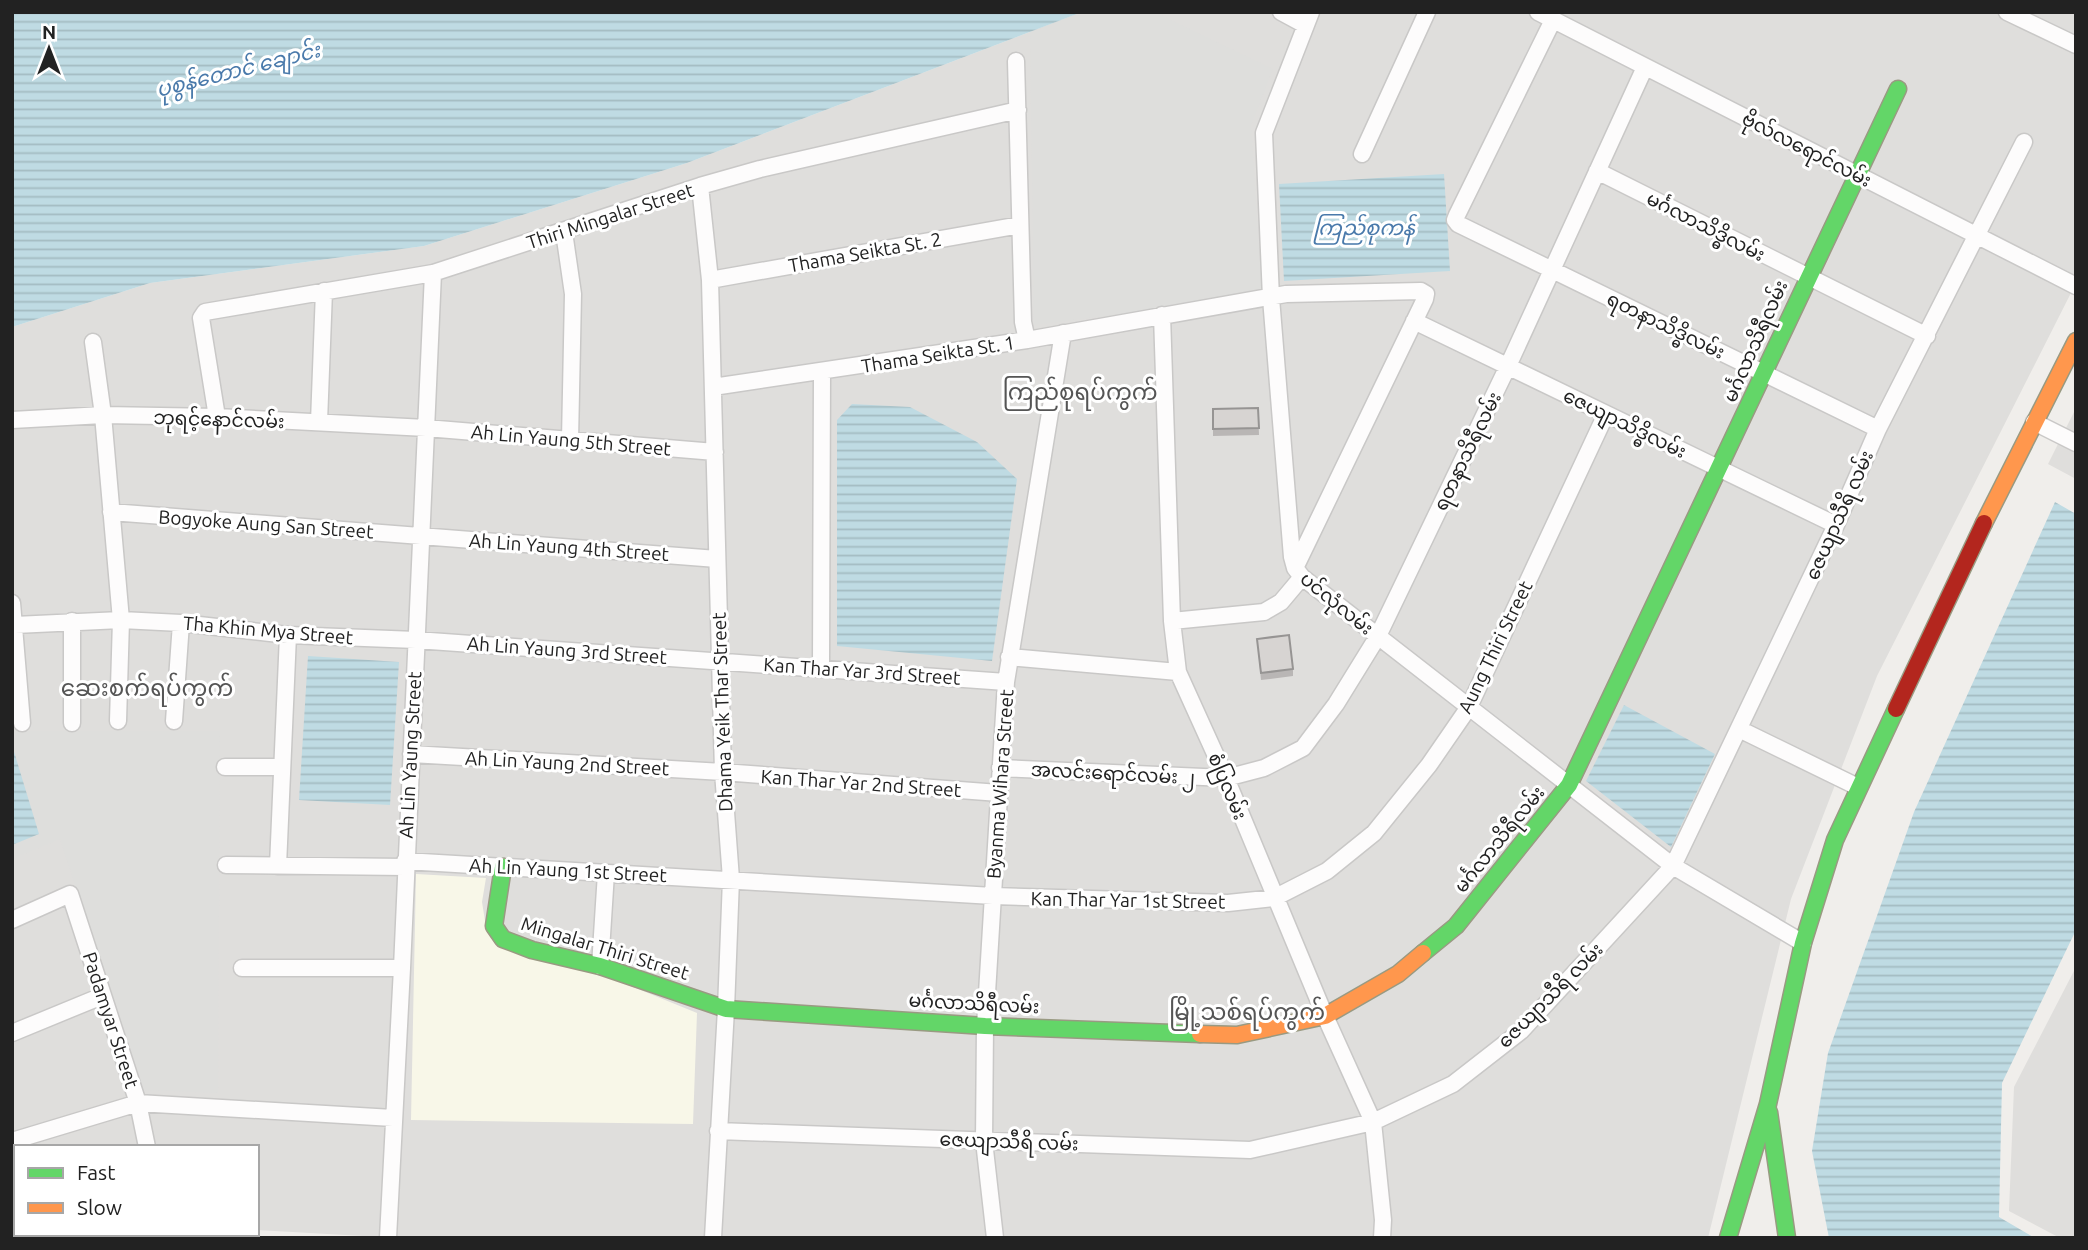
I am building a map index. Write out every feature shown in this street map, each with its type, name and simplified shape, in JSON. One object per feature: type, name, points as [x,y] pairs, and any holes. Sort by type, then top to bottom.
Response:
[{"type":"street","points":[[1281,12],[1308,18]]},
{"type":"street","points":[[1362,154],[1427,12]]},
{"type":"street","points":[[2007,12],[2076,45]]},
{"type":"street","name":"ဗိုလ်လရောင်လမ်း","points":[[1545,16],[2076,285]]},
{"type":"street","name":"ရတနာသိဒ္ဓိလမ်း","points":[[1545,16],[1455,220],[1458,224],[1878,429]]},
{"type":"street","name":"ပင်လုံလမ်း","points":[[1308,18],[1265,133],[1271,298],[1292,557],[1298,573],[1673,866],[1803,943]]},
{"type":"street","points":[[1016,61],[1023,322],[1027,340]]},
{"type":"street","name":"ရတနာသိရီလမ်း","points":[[1226,778],[1264,768],[1303,748],[1336,704],[1378,636],[1508,366],[1645,67]]},
{"type":"street","name":"မင်္ဂလာသိရီလမ်း","points":[[726,1009],[985,1026],[1237,1035],[1325,1016],[1398,974],[1456,926],[1569,785],[1898,89]]},
{"type":"street","name":"Thiri Mingalar Street","points":[[217,417],[202,314],[433,273],[760,169],[1018,110]]},
{"type":"street","name":"ဇေယျာသီရိ လမ်း","points":[[718,1131],[1250,1150],[1373,1122],[1453,1084],[1521,1031],[1673,866],[1836,525],[1878,429],[2024,142]]},
{"type":"street","name":"မင်္ဂလာသိဒ္ဓိလမ်း","points":[[1597,171],[1927,336]]},
{"type":"street","name":"Dhama Yeik Thar Street","points":[[700,186],[710,280],[719,661],[723,772],[731,879],[713,1238]]},
{"type":"street","name":"Thama Seikta St. 2","points":[[710,280],[1020,225]]},
{"type":"street","points":[[564,232],[573,294],[570,440]]},
{"type":"street","name":"Ah Lin Yaung Street","points":[[387,1238],[402,968],[433,273]]},
{"type":"street","points":[[319,422],[324,291]]},
{"type":"street","name":"Thama Seikta St. 1","points":[[713,387],[1027,340],[1286,294],[1421,291],[1426,293],[1425,299],[1414,321]]},
{"type":"street","name":"စံပြလမ်း","points":[[1162,315],[1172,621],[1178,672],[1373,1122],[1383,1220],[1382,1238]]},
{"type":"street","points":[[1172,621],[1264,612],[1281,603],[1298,573],[1414,321]]},
{"type":"street","name":"ဇေယျာသိဒ္ဓိလမ်း","points":[[1414,321],[1836,525]]},
{"type":"street","name":"Byanma Wihara Street","points":[[995,1238],[984,1141],[985,1026],[1006,682],[1063,333]]},
{"type":"street","points":[[1728,1238],[1768,1104],[1803,943],[1836,840],[1958,574],[2076,341]]},
{"type":"street","points":[[93,342],[103,415],[121,620],[118,722]]},
{"type":"street","points":[[821,668],[822,372]]},
{"type":"street","name":"Aung Thiri Street","points":[[1274,898],[1327,871],[1374,833],[1429,765],[1469,707],[1606,414]]},
{"type":"street","name":"ဘုရင့်နောင်လမ်း","points":[[12,420],[103,415],[217,417],[426,428]]},
{"type":"street","points":[[2034,422],[2076,443]]},
{"type":"street","name":"Ah Lin Yaung 5th Street","points":[[426,428],[715,453]]},
{"type":"street","name":"Bogyoke Aung San Street","points":[[111,512],[421,536]]},
{"type":"street","name":"Ah Lin Yaung 4th Street","points":[[421,536],[717,559]]},
{"type":"street","points":[[12,603],[16,688],[22,723]]},
{"type":"street","name":"Tha Khin Mya Street","points":[[15,625],[121,620],[181,623],[288,635],[416,640]]},
{"type":"street","points":[[72,621],[72,723]]},
{"type":"street","points":[[174,722],[181,623]]},
{"type":"street","points":[[278,866],[288,635]]},
{"type":"street","name":"Ah Lin Yaung 3rd Street","points":[[416,640],[719,661]]},
{"type":"street","points":[[1009,657],[1178,672]]},
{"type":"street","name":"Kan Thar Yar 3rd Street","points":[[719,661],[1006,682]]},
{"type":"street","points":[[1740,729],[1858,787]]},
{"type":"street","name":"Ah Lin Yaung 2nd Street","points":[[411,754],[723,772]]},
{"type":"street","points":[[226,767],[282,767]]},
{"type":"street","name":"အလင်းရောင်လမ်း ၂","points":[[1000,768],[1226,778]]},
{"type":"street","name":"Kan Thar Yar 2nd Street","points":[[723,772],[999,793]]},
{"type":"street","name":"Ah Lin Yaung 1st Street","points":[[226,865],[405,864],[731,879]]},
{"type":"street","name":"Mingalar Thiri Street","points":[[503,867],[494,926],[503,939],[532,950],[600,966],[726,1009]]},
{"type":"street","points":[[600,966],[606,873]]},
{"type":"street","name":"Kan Thar Yar 1st Street","points":[[731,879],[993,896],[1228,903],[1274,898]]},
{"type":"street","name":"Padamyar Street","points":[[12,920],[70,894],[138,1102],[147,1145]]},
{"type":"street","points":[[242,968],[402,968]]},
{"type":"street","points":[[12,1033],[102,996]]},
{"type":"street","points":[[12,1141],[138,1102],[393,1118]]},
{"type":"street","points":[[1768,1104],[1787,1238]]},
{"type":"street","points":[[165,1236],[192,1238]]},
{"type":"shaded area","points":[[1082,12],[2076,12],[2076,283],[1877,676],[1791,899],[1708,1238],[398,1238],[259,1230],[259,1145],[14,1145],[12,1215],[12,327],[150,283],[424,246],[687,163]]},
{"type":"shaded area","points":[[1082,12],[1154,12],[1273,69],[1251,125],[1262,296],[1034,325],[1030,32]]},
{"type":"shaded area","points":[[2076,408],[2076,479],[2048,464]]},
{"type":"shaded area","points":[[12,716],[16,731],[220,731],[218,1093],[144,1090],[60,839],[12,859]]},
{"type":"shaded area","points":[[416,874],[486,878],[482,902],[486,927],[697,1013],[693,1124],[411,1120]]},
{"type":"shaded area","points":[[2076,967],[2076,1238],[2060,1238],[2009,1211],[2014,1087]]},
{"type":"water","name":"ပုစွန်တောင် ချောင်း","points":[[12,12],[1082,12],[687,163],[424,246],[150,283],[12,327]]},
{"type":"water","name":"ကြည်စုကန်","points":[[1444,174],[1450,271],[1284,281],[1279,184]]},
{"type":"water","points":[[852,404],[910,407],[977,442],[1017,479],[992,661],[837,646],[837,420]]},
{"type":"water","points":[[2055,502],[2076,514],[2076,930],[2002,1083],[1999,1217],[2035,1238],[1829,1238],[1812,1151],[1828,1053],[1914,812]]},
{"type":"water","points":[[308,656],[399,662],[390,805],[299,800]]},
{"type":"water","points":[[1624,705],[1715,754],[1671,847],[1586,781]]},
{"type":"water","points":[[12,745],[39,834],[12,845]]},
{"type":"building","points":[[1258,408],[1259,428],[1213,429],[1213,409]]},
{"type":"building","points":[[1289,635],[1293,669],[1261,673],[1257,639]]},
{"type":"traffic: fast","points":[[1423,953],[1456,926],[1569,785],[1898,89]]},
{"type":"traffic: fast","points":[[1728,1238],[1768,1104],[1803,943],[1835,840],[1896,709]]},
{"type":"traffic: fast","points":[[503,867],[494,926],[503,939],[532,950],[600,966],[726,1009],[985,1026],[1200,1034]]},
{"type":"traffic: fast","points":[[1769,1112],[1787,1238]]},
{"type":"traffic: slow","points":[[1984,523],[2076,341]]},
{"type":"traffic: slow","points":[[1200,1034],[1237,1035],[1325,1016],[1398,974],[1423,953]]},
{"type":"traffic: slow","points":[[172,1236],[192,1238]]},
{"type":"traffic: jam","points":[[1896,709],[1984,523]]},
{"type":"district","name":"ကြည်စုရပ်ကွက်","points":[[1080,392]]},
{"type":"district","name":"ဆေးစက်ရပ်ကွက်","points":[[147,688]]},
{"type":"district","name":"မြို့သစ်ရပ်ကွက်","points":[[1247,1012]]}]
